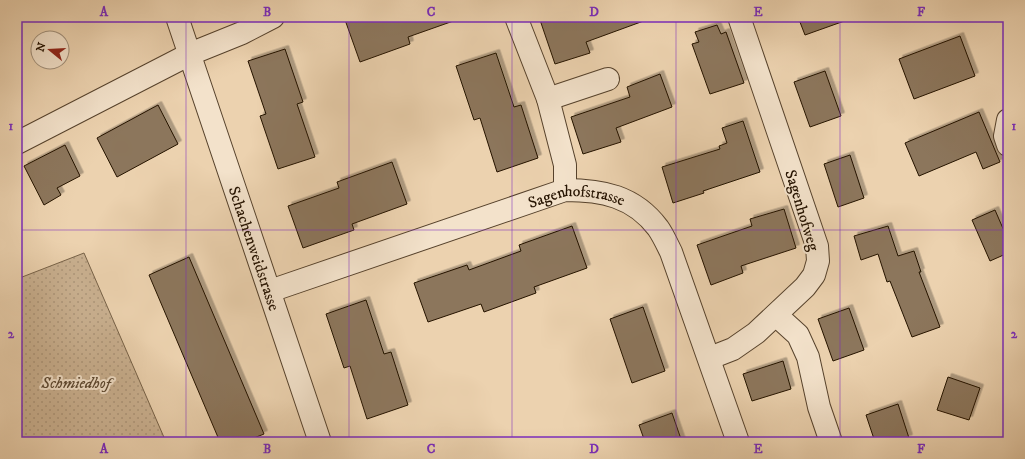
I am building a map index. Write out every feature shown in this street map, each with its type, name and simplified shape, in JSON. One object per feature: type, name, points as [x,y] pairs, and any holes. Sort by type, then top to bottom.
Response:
[{"type":"street","name":"Schachenweidstrasse","points":[[177,17],[320,442]]},
{"type":"street","points":[[17,143],[190,54],[242,33],[273,17]]},
{"type":"street","points":[[516,17],[548,99],[565,165],[565,190]]},
{"type":"street","name":"Sagenhofweg","points":[[710,358],[733,349],[756,333],[805,287],[814,275],[818,261],[818,246],[739,17]]},
{"type":"street","points":[[548,99],[608,79]]},
{"type":"street","points":[[1008,120],[1005,136],[1008,145]]},
{"type":"street","name":"Sagenhofstrasse","points":[[270,291],[565,190],[586,190],[609,194],[631,203],[650,219],[659,229],[672,252],[738,442]]},
{"type":"street","points":[[776,315],[798,335],[808,357],[819,407],[831,442]]},
{"type":"green space","name":"Schmiedhof","points":[[84,253],[166,442],[17,442],[17,279]]},
{"type":"building","points":[[344,17],[459,17],[459,19],[408,37],[410,44],[360,62]]},
{"type":"building","points":[[539,17],[648,17],[649,19],[586,42],[590,53],[555,64]]},
{"type":"building","points":[[798,17],[849,17],[850,19],[805,35]]},
{"type":"building","points":[[717,25],[721,34],[726,32],[744,83],[710,94],[692,44],[699,42],[695,32]]},
{"type":"building","points":[[960,36],[975,76],[914,99],[899,59]]},
{"type":"building","points":[[285,49],[303,102],[297,104],[315,157],[278,169],[260,116],[266,114],[248,61]]},
{"type":"building","points":[[496,53],[514,107],[521,105],[538,158],[497,172],[480,118],[474,120],[456,66]]},
{"type":"building","points":[[825,71],[841,116],[810,127],[794,82]]},
{"type":"building","points":[[660,74],[672,107],[616,128],[621,142],[583,154],[571,117],[630,97],[627,87]]},
{"type":"building","points":[[158,105],[178,144],[117,177],[97,138]]},
{"type":"building","points":[[979,112],[1000,162],[983,169],[976,152],[919,176],[905,143]]},
{"type":"building","points":[[743,121],[760,172],[703,191],[704,193],[673,203],[662,167],[720,149],[719,146],[727,143],[722,128]]},
{"type":"building","points":[[65,145],[80,176],[57,188],[61,195],[44,205],[24,166]]},
{"type":"building","points":[[850,155],[864,198],[838,207],[824,164]]},
{"type":"building","points":[[392,162],[407,204],[352,224],[354,230],[303,248],[288,206],[339,188],[337,182]]},
{"type":"building","points":[[784,209],[796,248],[741,266],[743,273],[711,285],[697,245],[752,226],[750,219]]},
{"type":"building","points":[[995,210],[1008,240],[1008,253],[990,261],[972,220]]},
{"type":"building","points":[[572,226],[587,268],[534,287],[536,293],[484,312],[481,304],[428,322],[414,283],[467,265],[469,270],[521,251],[519,245]]},
{"type":"building","points":[[888,226],[898,256],[914,251],[921,272],[919,272],[940,327],[912,337],[890,281],[887,282],[878,254],[861,260],[854,236]]},
{"type":"building","points":[[189,257],[264,434],[244,442],[220,442],[149,275]]},
{"type":"building","points":[[366,300],[384,354],[391,352],[408,405],[367,419],[350,366],[344,368],[326,314]]},
{"type":"building","points":[[643,307],[665,371],[632,383],[610,319]]},
{"type":"building","points":[[849,308],[864,350],[833,361],[818,319]]},
{"type":"building","points":[[783,361],[791,389],[752,401],[743,374]]},
{"type":"building","points":[[948,377],[980,388],[969,420],[937,410]]},
{"type":"building","points":[[898,404],[909,438],[896,442],[875,442],[866,415]]},
{"type":"building","points":[[672,413],[682,442],[645,442],[639,425]]}]
